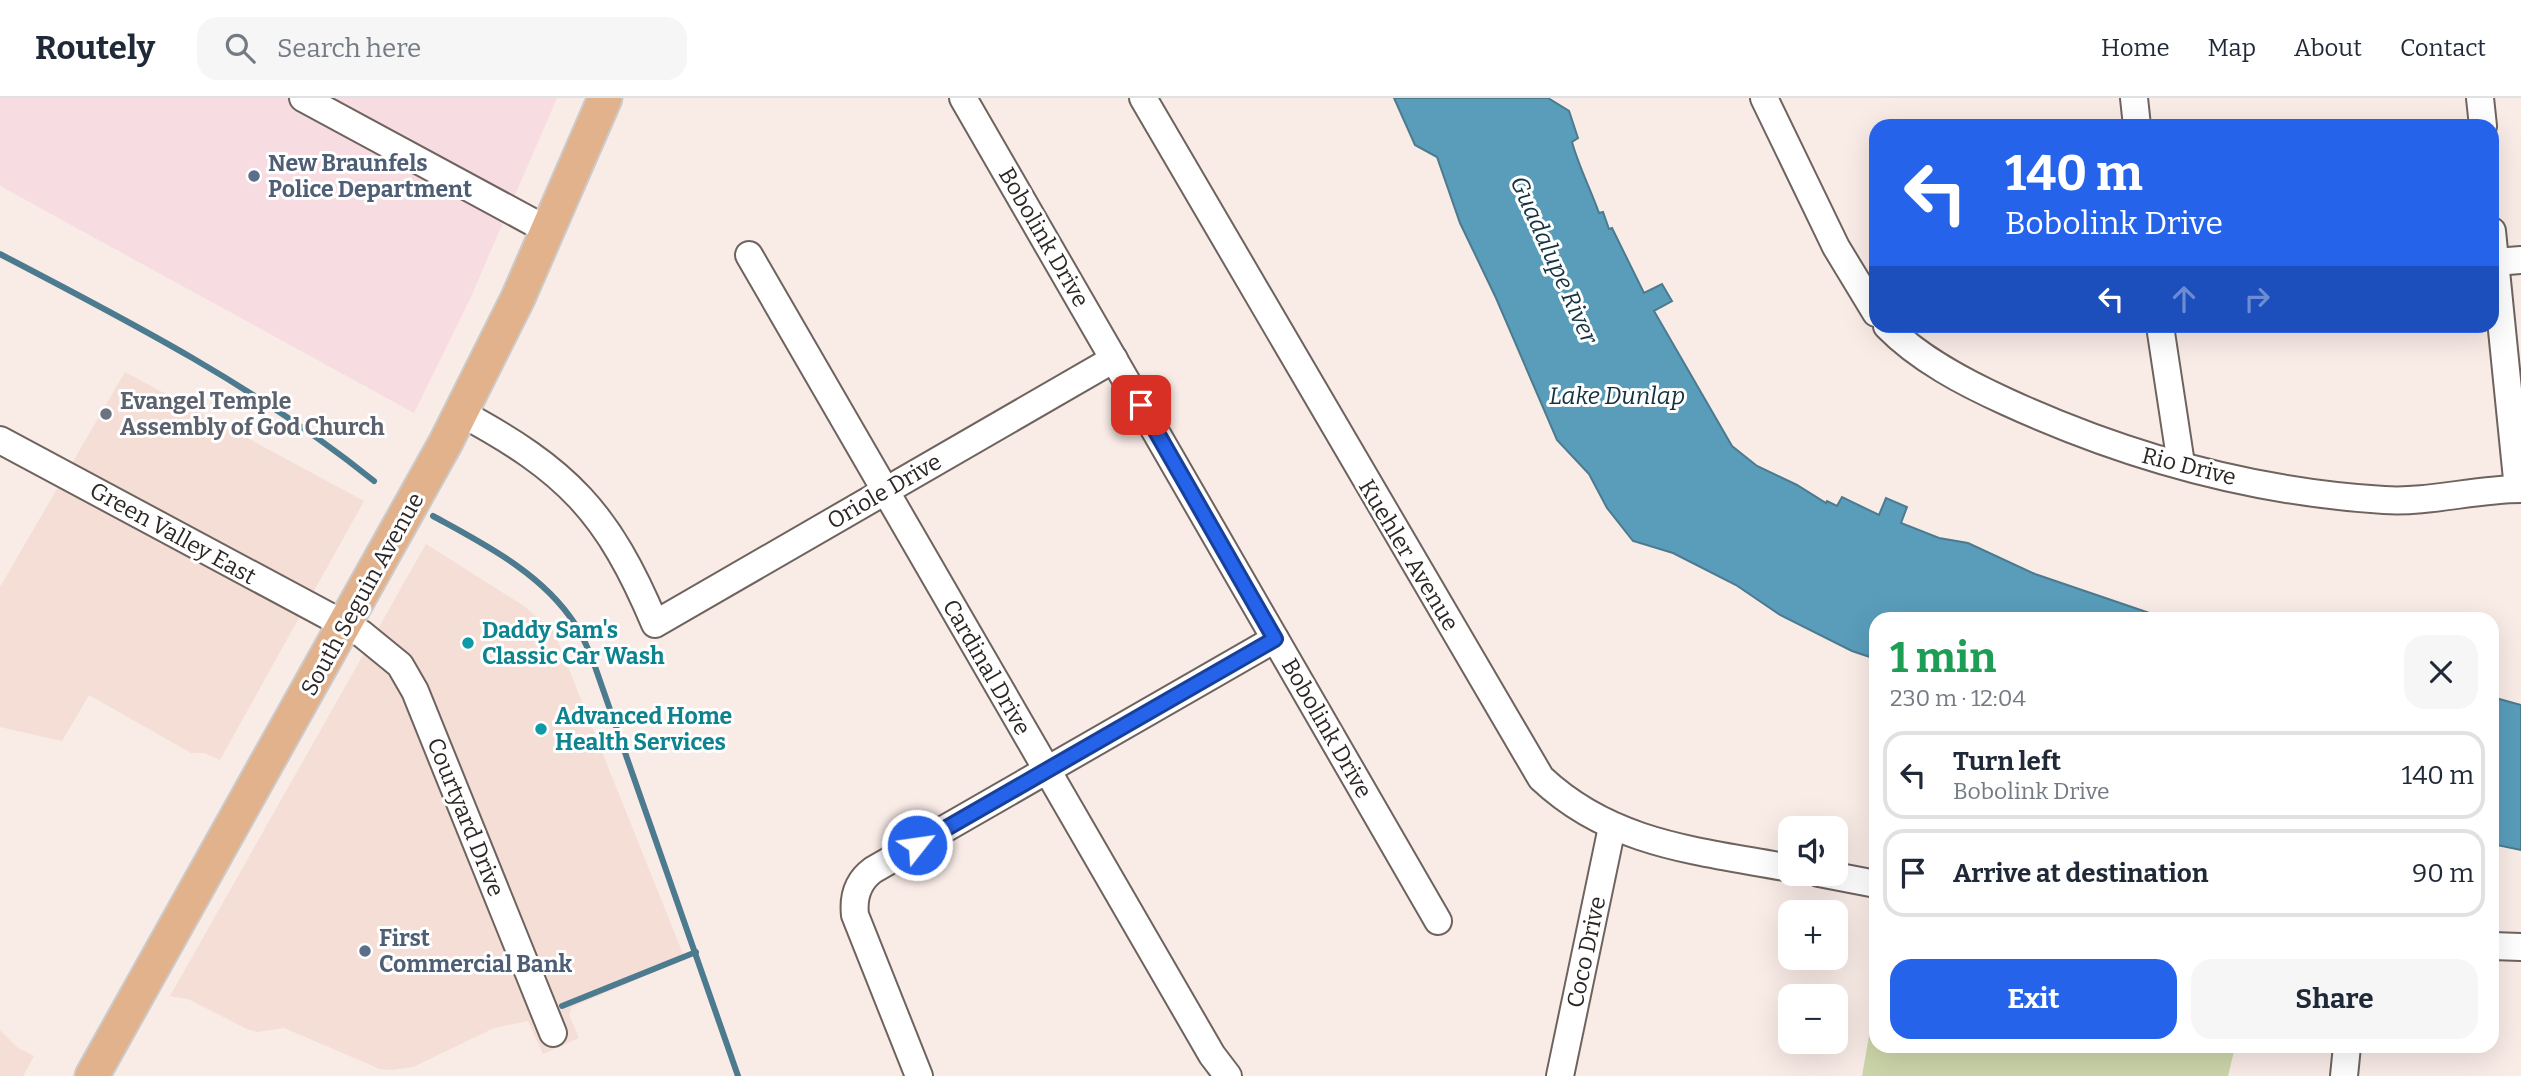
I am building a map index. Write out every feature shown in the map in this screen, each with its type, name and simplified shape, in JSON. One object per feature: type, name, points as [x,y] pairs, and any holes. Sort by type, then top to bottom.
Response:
[{"type":"main road","name":"South Seguin Avenue","points":[[92,1076],[461,413],[549,231],[605,98]]},
{"type":"street","points":[[303,98],[549,231]]},
{"type":"street","name":"Bobolink Drive","points":[[963,98],[1438,921]]},
{"type":"street","name":"Kuehler Avenue","points":[[1143,98],[1541,778],[1581,811],[1612,827],[1660,843],[1778,866]]},
{"type":"street","points":[[1764,98],[1836,247],[1869,296]]},
{"type":"street","points":[[2134,98],[2136,119]]},
{"type":"street","points":[[2480,98],[2482,119]]},
{"type":"street","name":"Cardinal Drive","points":[[748,256],[1212,1055],[1228,1076]]},
{"type":"street","points":[[2499,262],[2521,260]]},
{"type":"street","points":[[2499,298],[2520,489]]},
{"type":"street","name":"Rio Drive","points":[[1896,333],[1933,362],[1983,391],[2099,440],[2181,464],[2311,493],[2387,500],[2520,489]]},
{"type":"street","points":[[2161,333],[2181,464]]},
{"type":"street","name":"Oriole Drive","points":[[461,413],[533,455],[580,495],[616,542],[655,624],[1114,359]]},
{"type":"street","name":"Green Valley East","points":[[0,440],[345,625]]},
{"type":"street","name":"Courtyard Drive","points":[[345,625],[376,643],[408,676],[553,1034]]},
{"type":"street","points":[[919,1076],[855,915],[856,892],[862,880],[873,870],[1275,639]]},
{"type":"street","name":"Coco Drive","points":[[1560,1076],[1612,827]]},
{"type":"street","points":[[1848,879],[1869,883]]},
{"type":"street","points":[[2499,946],[2521,947]]},
{"type":"street","points":[[2344,1076],[2346,1053]]},
{"type":"shaded area","points":[[0,98],[557,98],[470,299],[414,413],[0,186]]},
{"type":"shaded area","points":[[125,372],[364,501],[220,760],[204,753],[191,753],[89,695],[62,741],[0,727],[0,587]]},
{"type":"shaded area","points":[[426,544],[524,606],[554,632],[685,959],[572,1007],[569,1015],[579,1038],[543,1054],[528,1021],[494,1028],[413,1067],[392,1070],[380,1069],[284,1028],[257,1032],[247,1029],[188,999],[170,996]]},
{"type":"shaded area","points":[[0,1030],[18,1048],[34,1056],[23,1076],[0,1076]]},
{"type":"green space","points":[[1869,1036],[1869,1053],[2234,1053],[2228,1076],[1862,1076]]},
{"type":"water","name":"Lake Dunlap","points":[[1394,98],[1548,98],[1569,111],[1578,138],[1572,142],[1599,213],[1603,212],[1609,229],[1612,228],[1644,293],[1662,284],[1672,301],[1654,311],[1732,446],[1757,466],[1797,485],[1826,503],[1827,501],[1837,506],[1842,497],[1879,515],[1886,498],[1907,507],[1901,523],[1939,538],[1968,543],[2035,574],[2146,612],[1869,612],[1869,657],[1780,615],[1736,585],[1673,553],[1633,541],[1607,508],[1589,474],[1557,440],[1496,298],[1460,223],[1437,157],[1415,145]]},
{"type":"water","points":[[2499,699],[2521,705],[2521,850],[2499,845]]},
{"type":"waterway","points":[[0,254],[145,331],[240,386],[286,416],[374,481]]},
{"type":"waterway","points":[[433,516],[492,549],[529,575],[562,606],[580,632],[592,658],[738,1076]]},
{"type":"waterway","points":[[562,1006],[696,952]]},
{"type":"place","name":"New Braunfels Police Department","points":[[254,176]]},
{"type":"place","name":"Evangel Temple Assembly of God Church","points":[[106,414]]},
{"type":"place","name":"Daddy Sam's Classic Car Wash","points":[[468,643]]},
{"type":"place","name":"Advanced Home Health Services","points":[[541,729]]},
{"type":"place","name":"First Commercial Bank","points":[[365,951]]},
{"type":"route","points":[[917,845],[1275,639],[1141,405]]},
{"type":"water label","name":"Guadalupe River","points":[[1554,260]]}]
